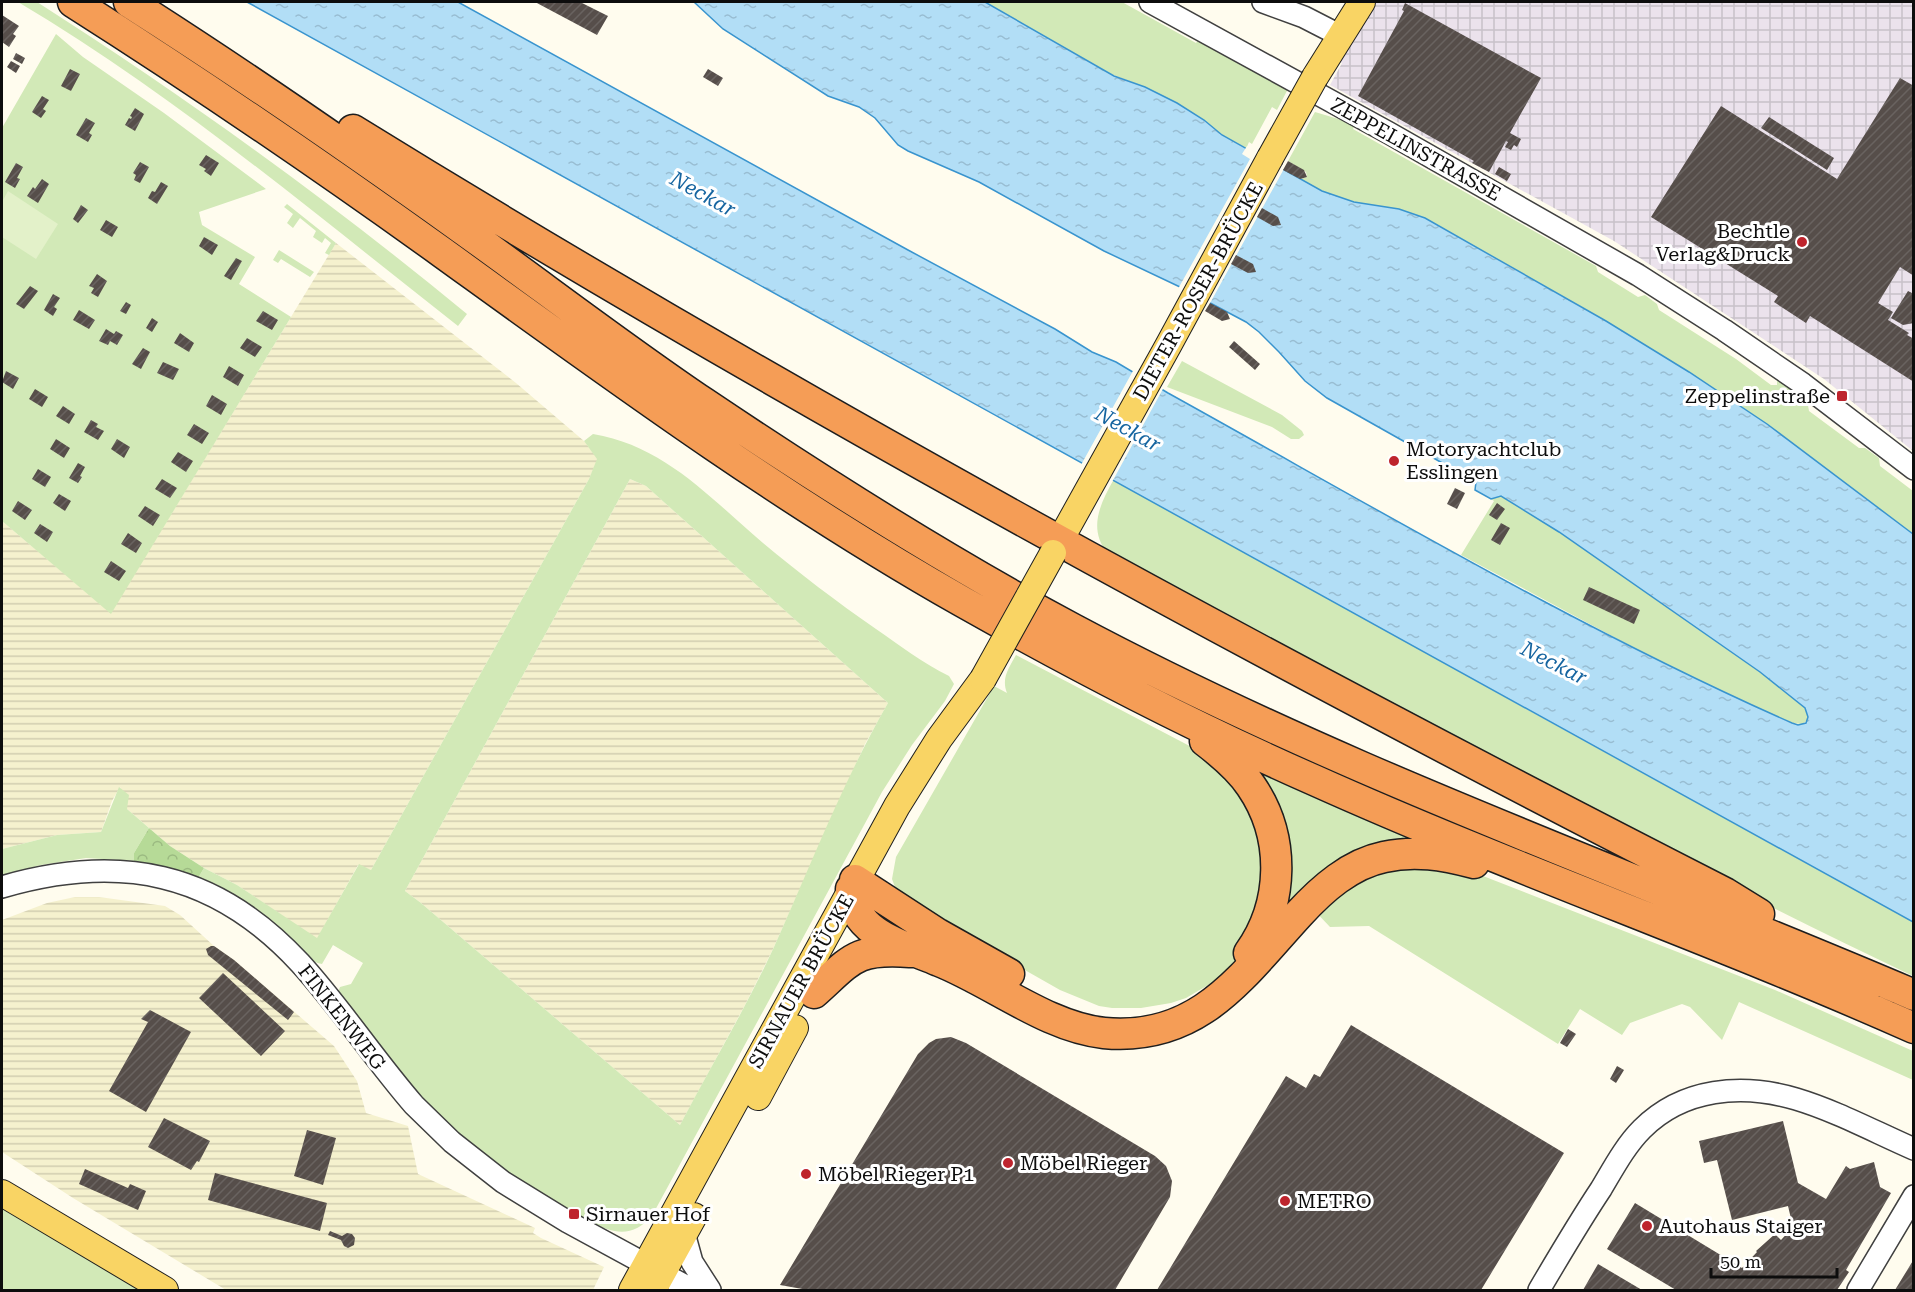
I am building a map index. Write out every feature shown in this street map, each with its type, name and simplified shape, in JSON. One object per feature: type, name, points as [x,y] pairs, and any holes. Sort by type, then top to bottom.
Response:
[{"type":"highway","points":[[74,2],[294,147],[676,420],[818,514],[960,600],[1157,706],[1317,782],[1914,1028]]},
{"type":"highway","points":[[129,2],[345,147],[701,401],[827,484],[965,568],[1061,622],[1177,682],[1333,755],[1914,995]]},
{"type":"highway","points":[[162,23],[265,74],[475,205],[1056,546],[1193,614],[1362,705],[1741,902],[1816,953]]},
{"type":"highway","points":[[858,893],[938,934],[1054,999],[1077,1009],[1115,1017],[1130,1016],[1166,1010],[1199,999],[1231,975],[1254,946],[1264,928],[1275,893],[1276,856],[1268,820],[1251,786],[1217,751],[1157,706]]},
{"type":"highway","points":[[858,893],[862,921],[876,933],[986,983],[1065,1024],[1105,1033],[1148,1032],[1179,1024],[1224,994],[1316,896],[1341,876],[1368,862],[1382,857],[1434,854],[1546,877]]},
{"type":"highway","points":[[814,993],[844,964],[861,955],[881,951],[918,952]]},
{"type":"main road","points":[[1341,36],[1362,2]]},
{"type":"main road","name":"DIETER-ROSER-BRÜCKE","points":[[1079,505],[1316,77],[1341,36]]},
{"type":"main road","name":"SIRNAUER BRÜCKE","points":[[654,1276],[858,893],[918,770],[983,680],[1079,505]]},
{"type":"main road","name":"SIRNAUER BRÜCKE","points":[[632,1290],[654,1276],[684,1233],[814,993],[858,893]]},
{"type":"main road","points":[[2,1192],[165,1290]]},
{"type":"street","name":"ZEPPELINSTRASSE","points":[[1150,2],[1389,133],[1638,275],[1803,384],[1914,469]]},
{"type":"street","points":[[1263,2],[1341,36]]},
{"type":"street","name":"FINKENWEG","points":[[2,887],[54,874],[117,870],[163,878],[191,886],[219,899],[257,924],[300,963],[395,1084],[452,1142],[526,1198],[654,1276],[693,1290]]},
{"type":"street","points":[[1539,1290],[1580,1221],[1641,1129],[1661,1113],[1696,1096],[1717,1091],[1744,1090],[1780,1095],[1816,1106],[1914,1149]]},
{"type":"street","points":[[1858,1290],[1914,1196]]},
{"type":"street","points":[[684,1233],[692,1262],[710,1290]]},
{"type":"shaded area","points":[[1366,2],[1913,2],[1913,451],[1824,379],[1614,241],[1330,85],[1342,63],[1339,61]]},
{"type":"shaded area","points":[[336,243],[516,383],[584,441],[598,459],[371,870],[358,865],[317,939],[237,885],[204,868],[170,846],[127,809],[120,787],[112,801],[101,832],[57,835],[2,849],[2,521],[111,613]]},
{"type":"shaded area","points":[[630,479],[646,486],[888,703],[865,744],[773,949],[680,1125],[405,891]]},
{"type":"shaded area","points":[[75,897],[99,897],[165,906],[180,915],[334,1046],[357,1081],[366,1113],[408,1126],[418,1174],[535,1228],[533,1233],[541,1238],[604,1267],[593,1290],[226,1290],[73,1198],[2,1152],[2,920],[47,903]]},
{"type":"green space","points":[[18,2],[37,2],[148,75],[310,191],[467,314],[458,326],[189,116],[76,38]]},
{"type":"green space","points":[[985,2],[1122,2],[1196,43],[1200,38],[1289,87],[1277,110],[1272,107],[1252,144],[1249,142],[1246,149],[1177,103],[1111,74]]},
{"type":"green space","points":[[56,34],[83,57],[164,113],[266,189],[199,212],[202,225],[255,257],[239,284],[291,317],[111,614],[2,521],[2,128]]},
{"type":"green space","points":[[1315,112],[1355,124],[1353,129],[1596,266],[1598,272],[1638,297],[1645,295],[1657,304],[1659,310],[1736,359],[1771,385],[1777,385],[1777,379],[1807,400],[1809,411],[1859,448],[1865,448],[1879,458],[1880,466],[1913,491],[1913,534],[1767,424],[1606,321],[1425,218],[1344,200],[1300,179],[1307,177],[1306,172],[1288,161]]},
{"type":"green space","points":[[8,191],[58,224],[36,259],[2,237],[2,202]]},
{"type":"green space","points":[[287,204],[336,243],[329,255],[325,253],[331,243],[325,238],[322,243],[313,237],[316,231],[300,218],[293,228],[287,223],[293,214],[284,207]]},
{"type":"green space","points":[[279,250],[314,272],[310,277],[281,259],[278,263],[273,260]]},
{"type":"green space","points":[[1182,361],[1282,415],[1304,435],[1299,439],[1291,439],[1272,427],[1167,387]]},
{"type":"green space","points":[[593,434],[619,440],[664,462],[705,492],[818,587],[911,654],[949,676],[954,684],[945,701],[912,745],[882,792],[653,1214],[643,1224],[632,1230],[621,1232],[599,1226],[506,1172],[465,1141],[425,1102],[338,992],[340,987],[351,984],[363,963],[333,945],[322,964],[314,961],[260,914],[224,891],[198,878],[204,868],[237,885],[317,938],[359,864],[371,870],[589,479],[597,459],[584,441]],"holes":[[[630,479],[646,486],[888,703],[842,793],[763,970],[680,1125],[405,891]]]},
{"type":"green space","points":[[1114,479],[1913,922],[1913,976],[1608,823],[1107,553],[1101,544],[1097,525],[1104,498]]},
{"type":"green space","points":[[1501,496],[1559,532],[1760,672],[1805,708],[1808,720],[1802,724],[1792,723],[1709,686],[1461,555],[1494,501],[1491,499]]},
{"type":"green space","points":[[1016,655],[1203,753],[1237,780],[1269,862],[1245,949],[1225,973],[1186,998],[1141,1008],[1099,1006],[1060,990],[940,922],[896,890],[892,879],[896,857],[994,686],[1007,693],[1005,678]]},
{"type":"green space","points":[[1252,770],[1420,842],[1272,934]]},
{"type":"green space","points":[[119,787],[129,795],[127,809],[149,828],[134,853],[134,861],[86,858],[41,865],[2,875],[2,849],[57,835],[101,832]]},
{"type":"green space","points":[[149,828],[170,846],[204,868],[198,878],[134,861],[134,853]]},
{"type":"green space","points":[[1378,867],[1460,867],[1775,990],[1913,1051],[1913,1080],[1739,1002],[1722,1040],[1690,1007],[1682,1004],[1630,1023],[1622,1035],[1580,1009],[1558,1044],[1369,926],[1330,927],[1313,909]]},
{"type":"green space","points":[[2,1206],[139,1290],[2,1290]]},
{"type":"water","name":"Neckar","points":[[247,2],[458,2],[1055,329],[1092,352],[1116,362],[1554,607],[1792,723],[1798,725],[1806,723],[1808,717],[1805,708],[1760,672],[1559,532],[1501,496],[1491,499],[1475,490],[1476,482],[1327,398],[1305,381],[1259,332],[1246,322],[1104,251],[979,182],[908,151],[898,145],[875,118],[859,107],[828,96],[723,29],[694,2],[985,2],[1114,76],[1145,87],[1177,103],[1222,135],[1322,191],[1354,202],[1399,209],[1425,218],[1606,321],[1689,372],[1767,424],[1913,534],[1913,922]]},
{"type":"pier","points":[[1247,146],[1285,167],[1209,305],[1178,289],[1250,159],[1242,154]]},
{"type":"pier","points":[[1134,369],[1164,387],[1112,482],[1081,465]]},
{"type":"building","points":[[535,2],[580,2],[608,16],[597,35]]},
{"type":"building","points":[[1405,3],[1541,78],[1510,133],[1521,139],[1517,147],[1514,145],[1511,150],[1505,147],[1508,142],[1506,141],[1489,172],[1472,163],[1474,161],[1358,96],[1404,11],[1402,10]]},
{"type":"building","points":[[2,15],[19,26],[13,34],[16,36],[9,47],[2,42]]},
{"type":"building","points":[[16,53],[25,58],[22,64],[13,59]]},
{"type":"building","points":[[11,61],[20,66],[16,73],[7,67]]},
{"type":"building","points":[[70,69],[80,74],[71,91],[61,86]]},
{"type":"building","points":[[708,69],[723,78],[718,86],[703,77]]},
{"type":"building","name":"Bechtle Verlag&Druck","points":[[1900,78],[1914,86],[1914,276],[1900,267],[1878,303],[1893,312],[1888,320],[1909,333],[1907,335],[1914,339],[1914,382],[1810,316],[1806,323],[1774,302],[1778,296],[1651,217],[1721,106],[1837,179]]},
{"type":"building","points":[[42,96],[49,100],[43,109],[46,111],[41,118],[32,112]]},
{"type":"building","points":[[135,108],[144,114],[135,131],[125,125],[129,118],[131,119],[130,116]]},
{"type":"building","points":[[1769,117],[1834,158],[1827,170],[1761,128]]},
{"type":"building","points":[[86,118],[95,123],[89,133],[92,135],[88,142],[76,135]]},
{"type":"building","points":[[206,155],[219,163],[211,176],[199,165]]},
{"type":"building","points":[[1288,161],[1304,170],[1307,177],[1300,179],[1283,170]]},
{"type":"building","points":[[140,162],[149,167],[140,183],[134,180],[136,175],[133,173]]},
{"type":"building","points":[[16,163],[23,167],[15,188],[5,182]]},
{"type":"building","points":[[1499,167],[1511,174],[1507,181],[1495,174]]},
{"type":"building","points":[[42,179],[49,184],[38,203],[27,196]]},
{"type":"building","points":[[161,182],[168,186],[157,204],[148,198]]},
{"type":"building","points":[[81,205],[88,210],[78,223],[73,219]]},
{"type":"building","points":[[1262,208],[1278,217],[1281,225],[1273,226],[1257,217]]},
{"type":"building","points":[[106,220],[118,227],[112,237],[100,230]]},
{"type":"building","points":[[204,237],[218,245],[212,255],[199,246]]},
{"type":"building","points":[[1236,255],[1253,264],[1256,272],[1248,273],[1231,264]]},
{"type":"building","points":[[236,258],[242,261],[231,280],[224,276]]},
{"type":"building","points":[[97,274],[107,281],[98,297],[91,293],[94,288],[89,286]]},
{"type":"building","points":[[30,286],[38,291],[24,309],[16,304]]},
{"type":"building","points":[[1908,291],[1914,294],[1914,323],[1903,325],[1891,318]]},
{"type":"building","points":[[53,294],[60,298],[54,307],[57,309],[53,316],[44,310]]},
{"type":"building","points":[[126,302],[131,305],[126,314],[120,311]]},
{"type":"building","points":[[1210,303],[1227,312],[1230,319],[1222,321],[1205,311]]},
{"type":"building","points":[[79,310],[95,320],[89,329],[73,320]]},
{"type":"building","points":[[263,311],[278,320],[272,330],[256,321]]},
{"type":"building","points":[[152,318],[158,322],[152,332],[146,328]]},
{"type":"building","points":[[106,329],[114,334],[116,331],[123,335],[117,345],[110,341],[108,345],[99,341]]},
{"type":"building","points":[[180,333],[194,343],[189,352],[174,343]]},
{"type":"building","points":[[247,338],[262,347],[255,357],[240,348]]},
{"type":"building","points":[[1234,341],[1260,364],[1255,370],[1229,347]]},
{"type":"building","points":[[143,348],[150,352],[141,369],[132,364]]},
{"type":"building","points":[[163,362],[179,369],[173,380],[157,373]]},
{"type":"building","points":[[229,366],[244,375],[238,386],[223,377]]},
{"type":"building","points":[[6,371],[19,378],[13,389],[2,382]]},
{"type":"building","points":[[35,389],[48,397],[42,407],[29,399]]},
{"type":"building","points":[[212,395],[227,404],[221,415],[206,406]]},
{"type":"building","points":[[63,406],[75,414],[69,424],[56,416]]},
{"type":"building","points":[[91,420],[98,424],[96,427],[104,431],[98,440],[84,432]]},
{"type":"building","points":[[194,424],[209,433],[202,444],[187,435]]},
{"type":"building","points":[[56,439],[70,448],[64,458],[50,449]]},
{"type":"building","points":[[117,439],[130,447],[124,458],[111,449]]},
{"type":"building","points":[[178,452],[193,461],[186,472],[171,462]]},
{"type":"building","points":[[78,463],[85,467],[78,483],[69,478]]},
{"type":"building","points":[[38,469],[51,477],[45,487],[32,479]]},
{"type":"building","points":[[162,479],[177,488],[170,498],[155,489]]},
{"type":"building","points":[[1455,488],[1465,493],[1457,509],[1447,504]]},
{"type":"building","points":[[59,494],[71,501],[65,511],[53,503]]},
{"type":"building","points":[[18,501],[32,510],[25,520],[12,511]]},
{"type":"building","points":[[1497,503],[1505,509],[1497,520],[1489,515]]},
{"type":"building","points":[[145,506],[160,515],[153,526],[138,516]]},
{"type":"building","points":[[1501,523],[1510,528],[1500,545],[1491,540]]},
{"type":"building","points":[[40,524],[53,532],[47,542],[34,533]]},
{"type":"building","points":[[128,533],[142,543],[136,553],[121,544]]},
{"type":"building","points":[[111,561],[126,571],[119,581],[104,572]]},
{"type":"building","points":[[1589,587],[1640,610],[1634,624],[1583,600]]},
{"type":"building","points":[[211,946],[234,960],[294,1012],[288,1020],[208,955],[206,949]]},
{"type":"building","points":[[223,973],[285,1031],[261,1056],[199,998]]},
{"type":"building","points":[[150,1010],[191,1032],[146,1112],[109,1091],[148,1022],[141,1019]]},
{"type":"building","points":[[1351,1025],[1564,1153],[1481,1290],[1157,1290],[1286,1076],[1306,1088],[1314,1074],[1320,1077]]},
{"type":"building","points":[[1568,1029],[1576,1034],[1567,1047],[1560,1043]]},
{"type":"building","name":"Möbel Rieger","points":[[951,1037],[966,1043],[1155,1156],[1166,1166],[1172,1181],[1170,1197],[1115,1290],[808,1290],[780,1285],[918,1054],[936,1039]]},
{"type":"building","points":[[1617,1066],[1624,1070],[1616,1083],[1610,1079]]},
{"type":"building","points":[[164,1118],[210,1141],[199,1162],[197,1161],[191,1170],[148,1147]]},
{"type":"building","points":[[1783,1121],[1798,1183],[1826,1199],[1846,1166],[1850,1169],[1874,1162],[1880,1187],[1891,1193],[1846,1270],[1849,1272],[1837,1290],[1676,1290],[1607,1249],[1635,1203],[1742,1268],[1775,1234],[1781,1240],[1793,1227],[1788,1206],[1732,1220],[1717,1160],[1704,1163],[1699,1141]]},
{"type":"building","points":[[307,1130],[336,1138],[323,1185],[294,1176]]},
{"type":"building","points":[[85,1169],[128,1188],[130,1184],[146,1191],[138,1210],[79,1184]]},
{"type":"building","points":[[215,1173],[327,1203],[320,1231],[208,1200]]},
{"type":"building","points":[[330,1231],[342,1236],[347,1233],[352,1234],[355,1238],[354,1245],[348,1248],[344,1246],[341,1240],[328,1235]]},
{"type":"building","points":[[1914,1259],[1914,1290],[1895,1290]]},
{"type":"building","points":[[1598,1264],[1642,1290],[1583,1290]]},
{"type":"place","name":"Bechtle Verlag&Druck","points":[[1802,242]]},
{"type":"place","name":"Zeppelinstraße","points":[[1842,396]]},
{"type":"place","name":"Motoryachtclub Esslingen","points":[[1394,461]]},
{"type":"place","name":"Möbel Rieger","points":[[1008,1163]]},
{"type":"place","name":"Möbel Rieger P1","points":[[806,1174]]},
{"type":"place","name":"METRO","points":[[1285,1201]]},
{"type":"place","name":"Sirnauer Hof","points":[[574,1214]]},
{"type":"place","name":"Autohaus Staiger","points":[[1647,1226]]}]
